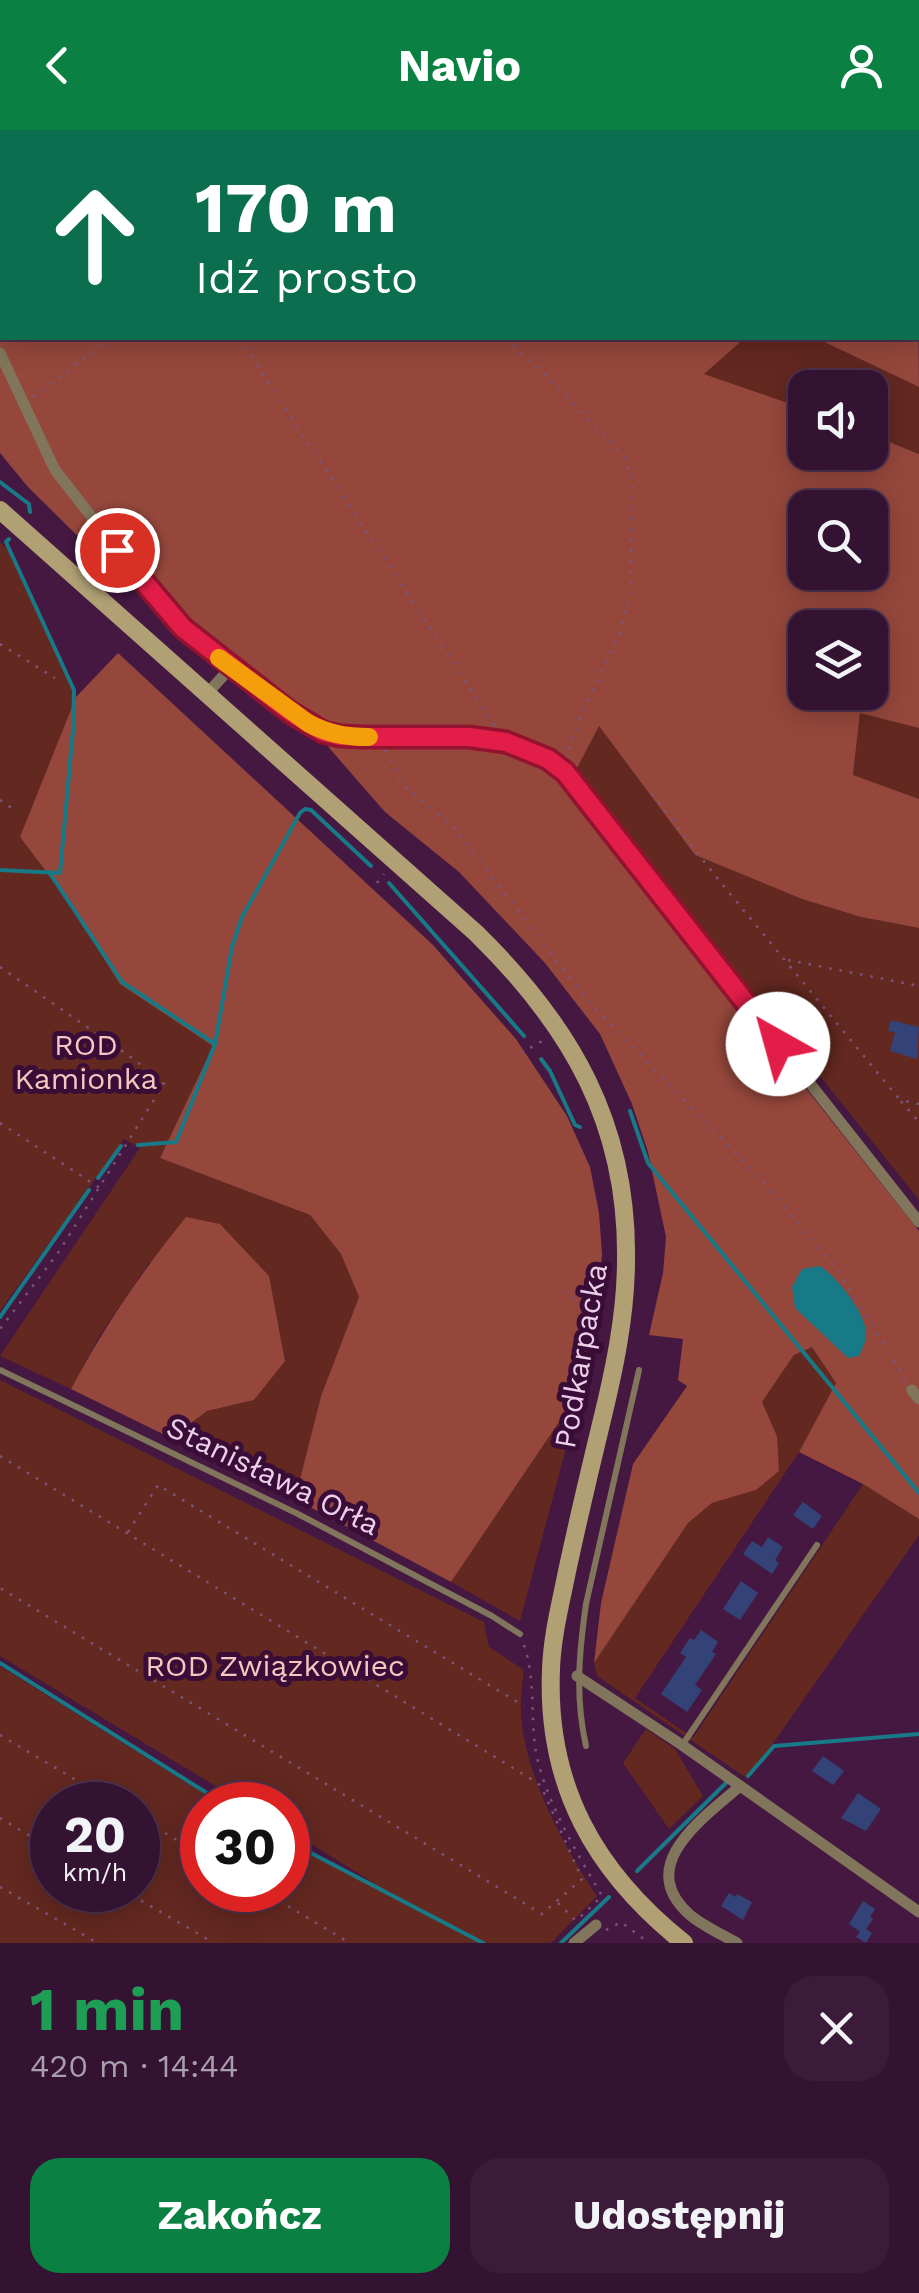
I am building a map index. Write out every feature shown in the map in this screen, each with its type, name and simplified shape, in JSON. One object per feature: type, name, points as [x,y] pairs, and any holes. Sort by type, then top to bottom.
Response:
[{"type":"main road","name":"Podkarpacka","points":[[0,510],[476,933],[528,987],[560,1030],[595,1095],[615,1155],[626,1226],[626,1262],[612,1372],[557,1620],[551,1668],[552,1714],[566,1781],[598,1853],[633,1898],[684,1943]]},
{"type":"street","points":[[0,353],[55,470],[76,500],[183,628],[290,712],[323,732],[340,736],[469,737],[506,742],[548,759],[565,772],[919,1222]]},
{"type":"street","points":[[207,694],[231,667]]},
{"type":"street","points":[[577,1676],[919,1912]]},
{"type":"street","points":[[736,1943],[685,1911],[674,1894],[669,1873],[673,1853],[684,1836],[740,1786]]},
{"type":"street","points":[[574,1943],[596,1925]]},
{"type":"lane","name":"Stanisława Orła","points":[[0,1370],[298,1514],[520,1634]]},
{"type":"lane","points":[[586,1746],[577,1676],[586,1604],[639,1370]]},
{"type":"lane","points":[[682,1745],[817,1544]]},
{"type":"path","points":[[24,404],[108,340]]},
{"type":"path","points":[[240,340],[506,742]]},
{"type":"path","points":[[507,340],[623,456],[633,479],[630,595],[619,635],[568,748],[565,772]]},
{"type":"path","points":[[0,644],[55,678]]},
{"type":"path","points":[[379,737],[402,784],[454,828],[587,1000],[758,1176],[840,1272],[915,1395]]},
{"type":"path","points":[[652,794],[919,1122]]},
{"type":"path","points":[[0,800],[14,808]]},
{"type":"path","points":[[784,960],[919,986]]},
{"type":"path","points":[[0,966],[164,1084],[58,1254],[0,1329]]},
{"type":"path","points":[[521,1053],[560,1030]]},
{"type":"path","points":[[900,1100],[919,1104]]},
{"type":"path","points":[[0,1124],[100,1188]]},
{"type":"path","points":[[564,1292],[587,1306],[622,1312]]},
{"type":"path","points":[[0,1456],[542,1786],[582,1879],[542,1914],[0,1588]]},
{"type":"path","points":[[127,1533],[158,1485],[524,1706]]},
{"type":"path","points":[[0,1735],[79,1782]]},
{"type":"path","points":[[0,1818],[30,1836]]},
{"type":"path","points":[[0,1888],[98,1943]]},
{"type":"path","points":[[556,1902],[578,1923]]},
{"type":"path","points":[[160,1912],[214,1943]]},
{"type":"path","points":[[297,1912],[350,1943]]},
{"type":"path","points":[[596,1925],[608,1931],[616,1924],[626,1924],[649,1943]]},
{"type":"green space","points":[[743,340],[820,340],[883,370],[788,370],[788,403],[703,374]]},
{"type":"green space","points":[[888,372],[919,387],[919,454],[888,441]]},
{"type":"green space","name":"ROD Kamionka","points":[[0,542],[7,548],[76,697],[20,837],[64,894],[194,1032],[213,1046],[160,1158],[310,1215],[341,1254],[359,1297],[321,1396],[295,1499],[171,1438],[207,1411],[254,1400],[285,1360],[269,1276],[149,1263],[100,1335],[71,1389],[0,1356],[140,1148],[124,1139],[0,1311]]},
{"type":"green space","points":[[860,712],[919,728],[919,799],[853,776]]},
{"type":"green space","points":[[598,725],[695,855],[802,899],[861,917],[919,928],[919,1200],[577,768]]},
{"type":"green space","points":[[813,1346],[836,1383],[799,1452],[635,1698],[693,1738],[863,1484],[919,1519],[919,1535],[748,1779],[597,1676],[594,1663],[688,1523],[712,1503],[756,1490],[777,1436],[762,1402],[794,1355]]},
{"type":"green space","name":"ROD Związkowiec","points":[[0,1380],[484,1622],[489,1647],[524,1670],[522,1725],[535,1777],[557,1829],[597,1896],[551,1943],[0,1943],[0,1666],[185,1782],[180,1782],[180,1912],[310,1912],[310,1853],[376,1884],[310,1844],[310,1782],[209,1782],[0,1656]]},
{"type":"green space","points":[[582,1388],[520,1621],[451,1582]]},
{"type":"green space","points":[[646,1729],[675,1749],[703,1796],[669,1829],[623,1763]]},
{"type":"shaded area","points":[[0,340],[743,340],[704,374],[788,403],[788,470],[888,470],[888,441],[919,454],[919,728],[860,713],[853,775],[919,799],[919,928],[861,917],[802,899],[695,855],[599,726],[577,768],[539,752],[919,1231],[919,1519],[863,1484],[799,1452],[836,1383],[812,1347],[794,1355],[762,1402],[777,1436],[779,1471],[756,1490],[712,1503],[688,1523],[594,1663],[601,1603],[633,1464],[687,1386],[678,1380],[683,1339],[649,1335],[663,1273],[666,1237],[648,1152],[632,1104],[600,1034],[545,963],[459,872],[385,812],[330,749],[310,715],[201,637],[120,548],[116,558],[119,566],[114,572],[28,487],[0,453]]},
{"type":"shaded area","points":[[820,340],[919,340],[919,387]]},
{"type":"shaded area","points":[[118,653],[433,945],[516,1039],[567,1116],[590,1167],[602,1254],[582,1388],[451,1582],[295,1499],[321,1396],[359,1297],[341,1254],[310,1215],[160,1158],[213,1046],[120,984],[64,895],[20,837],[76,697]]},
{"type":"shaded area","points":[[186,1217],[220,1224],[269,1276],[285,1361],[254,1400],[207,1411],[171,1438],[71,1389],[124,1300]]},
{"type":"shaded area","points":[[820,1266],[841,1286],[861,1315],[866,1335],[859,1356],[848,1358],[795,1308],[792,1287],[802,1269]]},
{"type":"building","points":[[891,1020],[919,1027],[917,1059],[890,1051],[895,1032],[888,1031]]},
{"type":"building","points":[[803,1502],[822,1516],[813,1529],[793,1515]]},
{"type":"building","points":[[768,1537],[783,1547],[772,1574],[743,1554],[752,1541],[762,1547]]},
{"type":"building","points":[[741,1581],[758,1593],[740,1620],[723,1609]]},
{"type":"building","points":[[701,1630],[718,1642],[712,1652],[716,1654],[695,1685],[702,1690],[687,1712],[661,1694],[686,1657],[680,1653]]},
{"type":"building","points":[[823,1756],[844,1771],[833,1785],[812,1771]]},
{"type":"building","points":[[858,1793],[881,1809],[866,1831],[841,1818]]},
{"type":"building","points":[[729,1893],[752,1902],[743,1920],[721,1906]]},
{"type":"building","points":[[863,1901],[875,1909],[866,1929],[872,1933],[866,1943],[856,1937],[860,1932],[849,1924]]},
{"type":"waterway","points":[[0,482],[29,504],[30,512]]},
{"type":"waterway","points":[[0,870],[60,873],[73,730],[74,690],[6,542],[9,539]]},
{"type":"waterway","points":[[138,1145],[176,1142],[215,1044],[232,947],[242,917],[300,813],[311,810],[371,866]]},
{"type":"waterway","points":[[49,872],[122,982],[215,1044]]},
{"type":"waterway","points":[[389,883],[524,1036]]},
{"type":"waterway","points":[[541,1059],[575,1125],[580,1127]]},
{"type":"waterway","points":[[630,1111],[648,1163],[919,1493]]},
{"type":"waterway","points":[[98,1178],[121,1146]]},
{"type":"waterway","points":[[0,1317],[89,1190]]},
{"type":"waterway","points":[[0,1663],[189,1782]]},
{"type":"waterway","points":[[748,1776],[774,1746],[919,1734]]},
{"type":"waterway","points":[[637,1871],[726,1783]]},
{"type":"waterway","points":[[310,1853],[483,1943]]},
{"type":"waterway","points":[[561,1943],[609,1897]]},
{"type":"slow traffic","points":[[219,658],[323,732],[369,737]]},
{"type":"route","points":[[117,550],[183,628],[290,712],[323,732],[361,737],[469,737],[506,742],[548,759],[565,772],[778,1044]]}]
